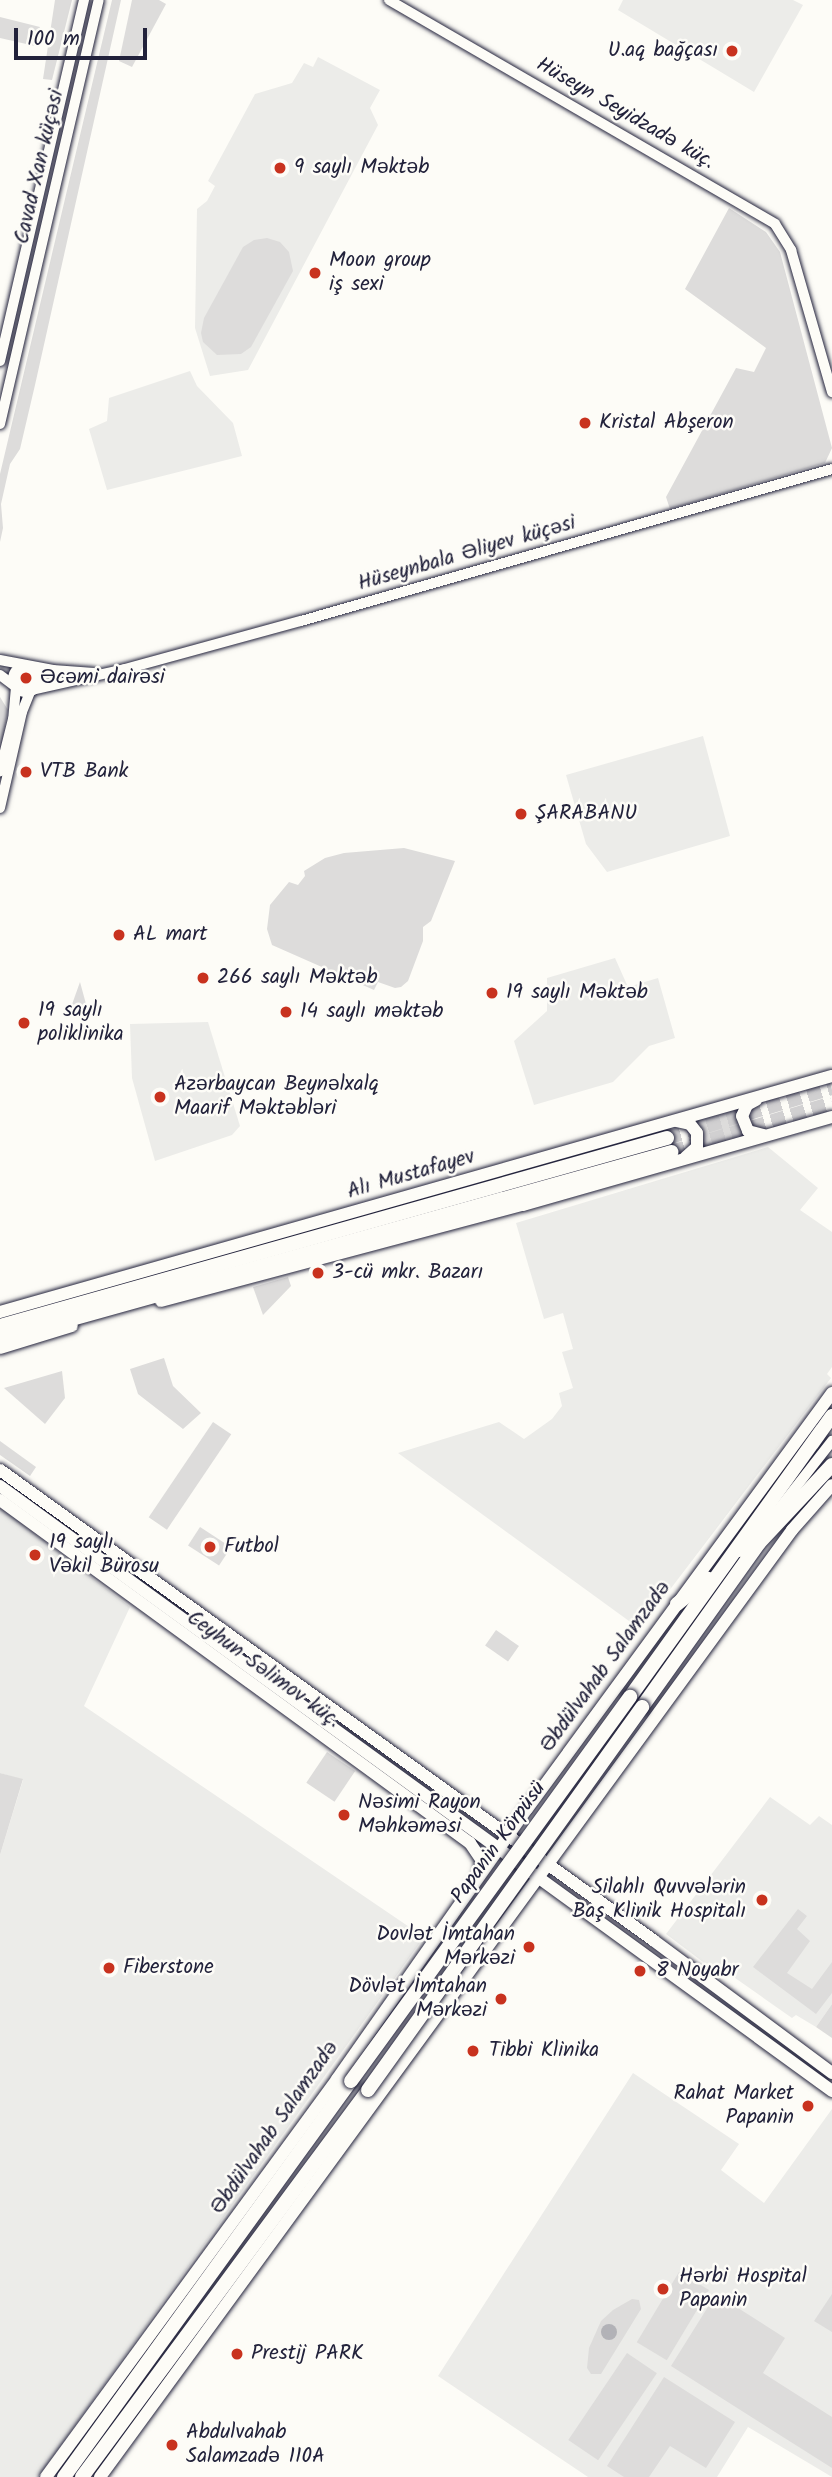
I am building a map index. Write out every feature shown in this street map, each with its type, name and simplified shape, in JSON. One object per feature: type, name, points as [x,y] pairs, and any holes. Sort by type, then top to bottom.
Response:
[{"type":"main road","name":"Alı Mustafayev","points":[[0,1312],[832,1076]]},
{"type":"main road","points":[[762,1096],[747,1105],[742,1116],[744,1126],[752,1134],[776,1134]]},
{"type":"main road","name":"Alı Mustafayev","points":[[85,1307],[674,1150],[776,1134],[832,1117]]},
{"type":"main road","points":[[672,1121],[690,1124],[697,1133],[696,1147],[674,1150]]},
{"type":"main road","name":"Alı Mustafayev","points":[[1,1346],[674,1150]]},
{"type":"main road","points":[[0,1326],[85,1307]]},
{"type":"main road","points":[[1,1346],[85,1307]]},
{"type":"main road","name":"Əbdülvahab Salamzadə","points":[[46,2477],[269,2174],[527,1809],[832,1393]]},
{"type":"main road","name":"Əbdülvahab Salamzadə","points":[[636,1702],[726,1565],[832,1416]]},
{"type":"main road","points":[[636,1702],[760,1544],[832,1465]]},
{"type":"main road","name":"Ceyhun Səlimov küç.","points":[[0,1470],[547,1864]]},
{"type":"main road","points":[[790,1513],[830,1479]]},
{"type":"main road","points":[[100,2477],[830,1479]]},
{"type":"main road","name":"Ceyhun Səlimov küç.","points":[[0,1486],[538,1877]]},
{"type":"main road","name":"Ceyhun Səlimov küç.","points":[[0,1500],[470,1843],[480,1855],[482,1866],[475,1882]]},
{"type":"main road","points":[[677,1604],[726,1565]]},
{"type":"main road","points":[[229,1669],[270,1683]]},
{"type":"main road","name":"Papanin Körpüsü","points":[[351,2081],[636,1702]]},
{"type":"main road","name":"Papanin Körpüsü","points":[[368,2091],[636,1702]]},
{"type":"main road","points":[[417,1788],[426,1812],[453,1814]]},
{"type":"main road","points":[[527,1809],[524,1818],[526,1828],[548,1844],[565,1839]]},
{"type":"main road","points":[[547,1864],[832,2073]]},
{"type":"main road","points":[[475,1882],[490,1873],[499,1876],[516,1890],[515,1907]]},
{"type":"main road","points":[[538,1877],[832,2091]]},
{"type":"main road","name":"Əbdülvahab Salamzadə","points":[[82,2477],[85,2460],[351,2081]]},
{"type":"main road","name":"Əbdülvahab Salamzadə","points":[[64,2477],[85,2460],[281,2208],[368,2091]]},
{"type":"main road","points":[[305,2124],[330,2111]]},
{"type":"main road","points":[[339,2147],[344,2122]]},
{"type":"main road","points":[[265,2200],[269,2174]]},
{"type":"main road","points":[[281,2208],[302,2198]]},
{"type":"street","name":"Cavad Xan küçəsi","points":[[0,362],[84,0]]},
{"type":"street","name":"Cavad Xan küçəsi","points":[[0,424],[99,0]]},
{"type":"street","name":"Hüseyn Seyidzadə küç.","points":[[388,0],[768,219],[786,240],[832,392]]},
{"type":"street","name":"Hüseynbala Əliyev küçəsi","points":[[32,690],[111,673],[559,549],[832,469]]},
{"type":"street","points":[[0,660],[30,667],[36,672],[38,680],[22,712],[0,808]]},
{"type":"street","points":[[0,771],[13,719],[15,671],[30,667],[111,673]]},
{"type":"street","points":[[0,675],[24,692],[32,690]]},
{"type":"street","points":[[726,1565],[760,1533],[832,1441]]},
{"type":"street","points":[[760,1544],[832,1455]]},
{"type":"shaded area","points":[[55,0],[72,0],[52,80],[43,79]]},
{"type":"shaded area","points":[[112,0],[121,0],[20,449],[10,464],[1,504],[3,528],[0,542],[0,474]]},
{"type":"shaded area","points":[[132,0],[159,0],[166,4],[132,67],[119,61]]},
{"type":"shaded area","name":"U.aq bağçası","points":[[623,0],[793,0],[803,5],[754,92],[618,10]]},
{"type":"shaded area","points":[[0,17],[40,27],[35,46],[0,38]]},
{"type":"shaded area","points":[[318,57],[380,90],[370,108],[378,125],[248,370],[210,376],[195,328],[197,209],[207,201],[215,186],[208,181],[255,94],[292,83],[304,63],[313,67]]},
{"type":"shaded area","points":[[729,208],[766,232],[780,252],[832,448],[825,463],[670,509],[666,497],[736,368],[754,372],[766,348],[685,289]]},
{"type":"shaded area","points":[[267,238],[280,242],[289,252],[293,271],[251,347],[241,354],[217,355],[203,342],[201,333],[204,318],[243,247],[254,240]]},
{"type":"shaded area","points":[[190,371],[197,386],[233,423],[242,456],[107,490],[89,429],[107,421],[109,398]]},
{"type":"shaded area","points":[[0,697],[8,710],[0,753]]},
{"type":"shaded area","points":[[703,736],[730,836],[607,872],[586,844],[566,775]]},
{"type":"shaded area","points":[[404,848],[455,861],[431,921],[423,927],[423,941],[408,981],[401,987],[395,988],[378,982],[374,990],[272,945],[267,929],[270,905],[289,882],[298,885],[305,876],[304,871],[325,858],[344,853]]},
{"type":"shaded area","points":[[615,958],[628,987],[658,978],[675,1038],[649,1046],[613,1082],[534,1105],[514,1041],[547,1011],[547,978]]},
{"type":"shaded area","points":[[80,982],[89,1015],[70,1010]]},
{"type":"shaded area","points":[[208,1022],[240,1126],[232,1135],[155,1161],[132,1078],[130,1024]]},
{"type":"shaded area","points":[[732,1109],[741,1136],[705,1147],[697,1120]]},
{"type":"shaded area","points":[[768,1147],[818,1188],[800,1210],[832,1232],[832,1367],[827,1374],[831,1378],[640,1629],[398,1453],[499,1422],[524,1439],[552,1419],[562,1406],[559,1393],[573,1388],[562,1352],[573,1349],[563,1313],[544,1319],[516,1223]]},
{"type":"shaded area","points":[[288,1277],[291,1286],[263,1315],[253,1287]]},
{"type":"shaded area","points":[[164,1358],[173,1386],[201,1413],[183,1429],[138,1394],[130,1369]]},
{"type":"shaded area","points":[[62,1371],[65,1398],[45,1424],[4,1388]]},
{"type":"shaded area","points":[[213,1422],[231,1434],[167,1530],[149,1517]]},
{"type":"shaded area","points":[[0,1441],[36,1467],[30,1476],[0,1455]]},
{"type":"shaded area","points":[[0,1507],[130,1607],[84,1706],[424,1937],[38,2477],[0,2477],[0,1855],[23,1780],[0,1773]]},
{"type":"shaded area","name":"Futbol","points":[[200,1527],[231,1547],[219,1566],[188,1545]]},
{"type":"shaded area","points":[[496,1630],[519,1646],[508,1662],[485,1646]]},
{"type":"shaded area","points":[[327,1752],[355,1771],[334,1802],[306,1783]]},
{"type":"shaded area","points":[[0,1773],[23,1779],[0,1855]]},
{"type":"shaded area","name":"Silahlı Quvvələrin Baş Klinik Hospitalı","points":[[770,1797],[810,1825],[819,1816],[832,1825],[832,2004],[816,2027],[796,2015],[792,2018],[728,1973],[724,1978],[666,1934]]},
{"type":"shaded area","points":[[798,1909],[807,1916],[797,1929],[810,1941],[787,1973],[812,1989],[832,1962],[832,1993],[816,2014],[753,1967]]},
{"type":"shaded area","points":[[832,2004],[832,2038],[816,2027]]},
{"type":"shaded area","name":"Hərbi Hospital Papanin","points":[[633,2073],[739,2144],[721,2170],[764,2203],[832,2109],[832,2477],[748,2427],[717,2477],[588,2477],[438,2376]]},
{"type":"shaded area","points":[[679,2272],[709,2290],[667,2360],[637,2342]]},
{"type":"shaded area","points":[[716,2294],[785,2338],[763,2373],[832,2417],[832,2468],[671,2366]]},
{"type":"shaded area","points":[[832,2294],[832,2332],[814,2321]]},
{"type":"shaded area","points":[[632,2299],[639,2300],[641,2309],[601,2374],[591,2374],[587,2368],[589,2348],[601,2321]]},
{"type":"shaded area","points":[[609,2324],[615,2326],[615,2338],[609,2340],[603,2338],[601,2332],[603,2326]]},
{"type":"shaded area","points":[[627,2353],[657,2373],[598,2460],[568,2440]]},
{"type":"shaded area","points":[[664,2377],[735,2422],[706,2468],[670,2446],[649,2477],[624,2477],[607,2466]]},
{"type":"tunnel","points":[[667,1138],[832,1088]]},
{"type":"tunnel","points":[[671,1152],[832,1103]]},
{"type":"place","name":"U.aq bağçası","points":[[732,51]]},
{"type":"place","name":"9 saylı Məktəb","points":[[280,168]]},
{"type":"place","name":"Moon group iş sexi","points":[[315,273]]},
{"type":"place","name":"Kristal Abşeron","points":[[585,423]]},
{"type":"place","name":"Əcəmi dairəsi","points":[[26,678]]},
{"type":"place","name":"VTB Bank","points":[[26,772]]},
{"type":"place","name":"ŞARABANU","points":[[521,814]]},
{"type":"place","name":"AL mart","points":[[119,935]]},
{"type":"place","name":"266 saylı Məktəb","points":[[203,978]]},
{"type":"place","name":"19 saylı Məktəb","points":[[492,993]]},
{"type":"place","name":"14 saylı məktəb","points":[[286,1012]]},
{"type":"place","name":"19 saylı poliklinika","points":[[24,1023]]},
{"type":"place","name":"Azərbaycan Beynəlxalq Maarif Məktəbləri","points":[[160,1097]]},
{"type":"place","name":"3-cü mkr. Bazarı","points":[[318,1273]]},
{"type":"place","name":"Futbol","points":[[210,1547]]},
{"type":"place","name":"19 saylı Vəkil Bürosu","points":[[35,1555]]},
{"type":"place","name":"Nəsimi Rayon Məhkəməsi","points":[[344,1815]]},
{"type":"place","name":"Silahlı Quvvələrin Baş Klinik Hospitalı","points":[[762,1900]]},
{"type":"place","name":"Dovlət İmtahan Mərkəzi","points":[[529,1947]]},
{"type":"place","name":"Fiberstone","points":[[109,1968]]},
{"type":"place","name":"8 Noyabr","points":[[640,1971]]},
{"type":"place","name":"Dövlət İmtahan Mərkəzi","points":[[501,1999]]},
{"type":"place","name":"Tibbi Klinika","points":[[473,2051]]},
{"type":"place","name":"Rahat Market Papanin","points":[[808,2106]]},
{"type":"place","name":"Hərbi Hospital Papanin","points":[[663,2289]]},
{"type":"place","name":"Prestij PARK","points":[[237,2354]]},
{"type":"place","name":"Abdulvahab Salamzadə 110A","points":[[172,2445]]}]
